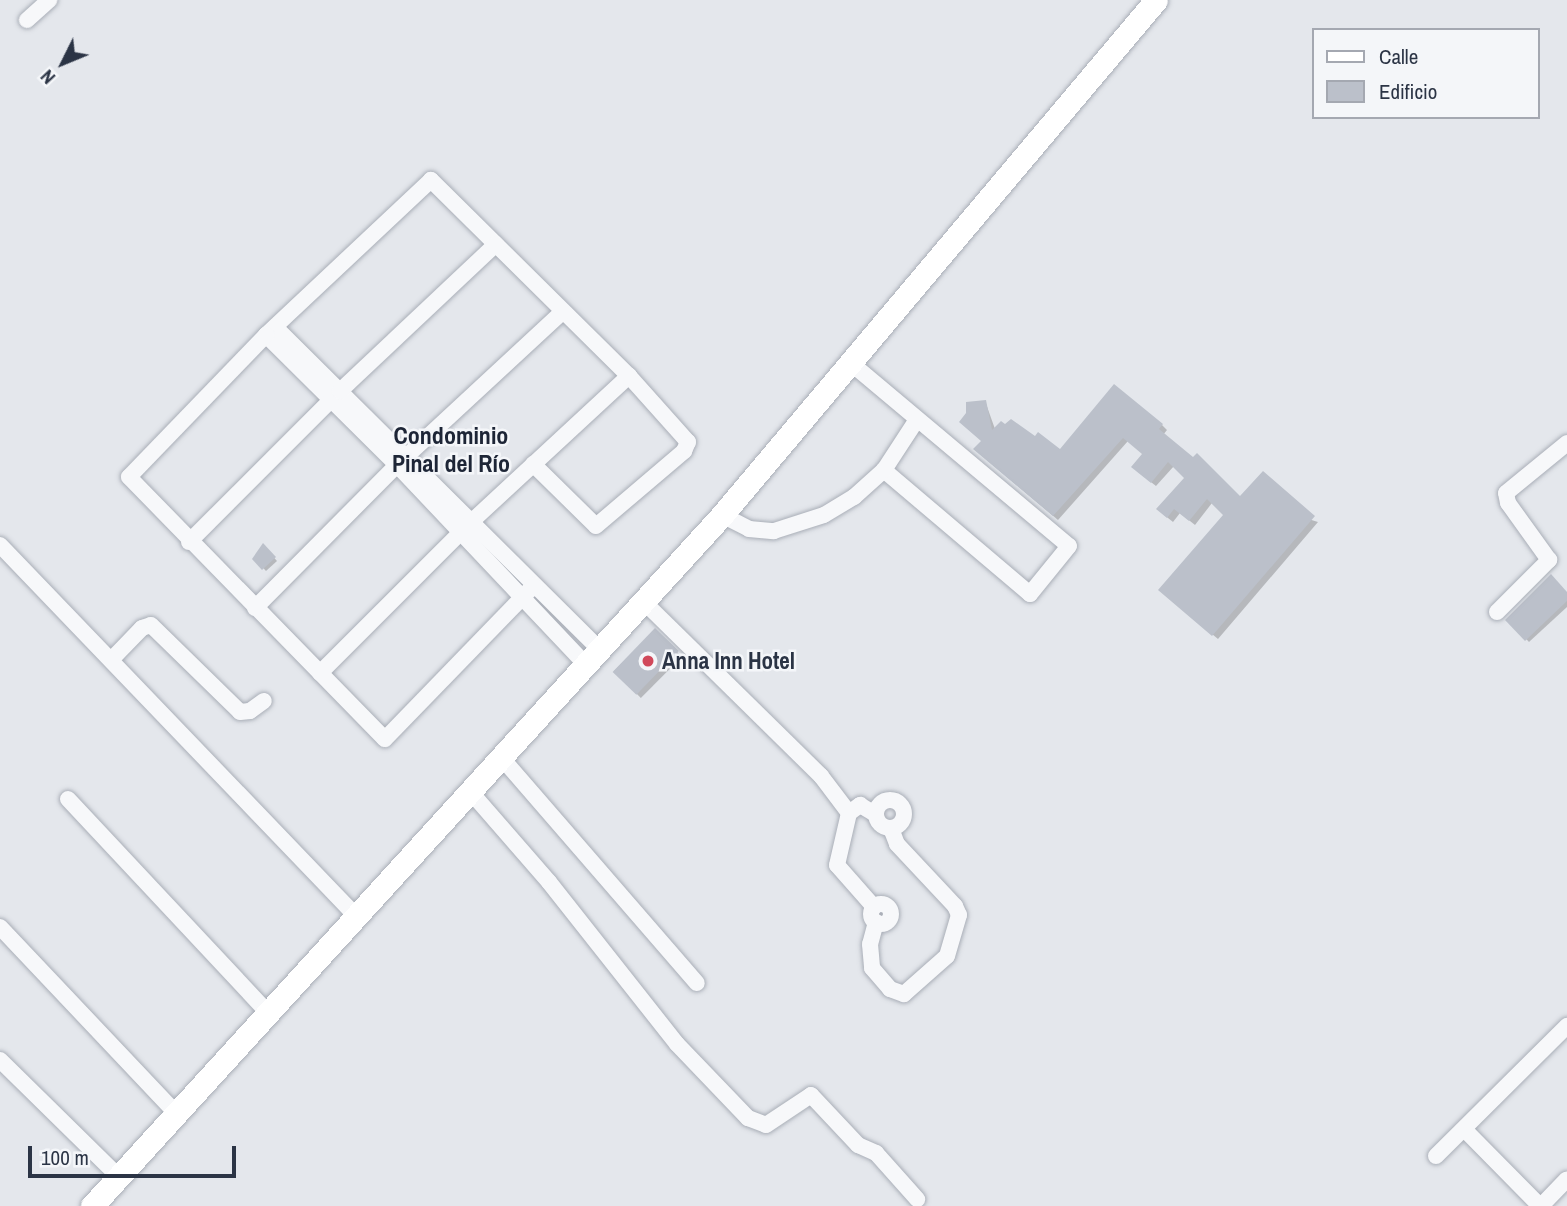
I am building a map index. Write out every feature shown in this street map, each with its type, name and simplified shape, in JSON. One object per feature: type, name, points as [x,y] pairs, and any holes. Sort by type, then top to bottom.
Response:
[{"type":"main road","points":[[92,1206],[722,515],[852,364],[1156,0]]},
{"type":"street","points":[[27,20],[50,0]]},
{"type":"street","points":[[529,591],[384,739],[189,542],[129,475],[271,331],[431,180],[629,376],[683,432],[688,442],[684,451],[596,526],[533,464]]},
{"type":"street","points":[[189,542],[335,395],[496,244]]},
{"type":"street","points":[[255,608],[402,461],[562,312]]},
{"type":"street","points":[[271,331],[529,591],[573,622],[593,657]]},
{"type":"street","points":[[852,364],[916,421],[1069,546],[1030,594],[884,470]]},
{"type":"street","points":[[320,673],[466,527],[629,376]]},
{"type":"street","points":[[722,515],[749,529],[791,528],[840,507],[884,470],[916,421]]},
{"type":"street","points":[[1497,612],[1549,560],[1508,503],[1506,493],[1567,443]]},
{"type":"street","points":[[0,545],[356,916]]},
{"type":"street","points":[[529,591],[559,636],[593,657]]},
{"type":"street","points":[[643,602],[821,776],[849,813]]},
{"type":"street","points":[[559,636],[573,622]]},
{"type":"street","points":[[111,660],[142,628],[151,625],[240,712],[250,711],[264,701]]},
{"type":"street","points":[[501,757],[697,983]]},
{"type":"street","points":[[469,790],[550,882],[670,1037],[748,1118],[766,1125],[811,1095],[858,1145],[876,1153],[917,1199]]},
{"type":"street","points":[[68,799],[269,1014]]},
{"type":"street","points":[[875,814],[882,802],[900,804],[902,821],[891,828]]},
{"type":"street","points":[[860,805],[875,814],[879,823],[891,828],[897,844],[956,906],[959,915],[947,956],[904,995],[890,989],[872,968],[870,944],[875,914],[837,868],[849,813],[860,805]]},
{"type":"street","points":[[0,927],[177,1114]]},
{"type":"street","points":[[1436,1156],[1567,1026]]},
{"type":"street","points":[[0,1060],[118,1177]]},
{"type":"street","points":[[1464,1129],[1540,1206],[1567,1180]]},
{"type":"building","points":[[1114,384],[1163,424],[1159,429],[1193,457],[1197,453],[1240,496],[1263,471],[1315,516],[1212,636],[1158,590],[1223,515],[1207,499],[1189,521],[1174,509],[1167,518],[1156,509],[1184,478],[1168,462],[1151,483],[1131,467],[1142,454],[1123,438],[1053,516],[973,449],[981,441],[959,422],[966,413],[966,402],[986,400],[992,430],[1001,421],[1005,424],[1011,419],[1035,436],[1038,432],[1060,449]]},
{"type":"building","points":[[263,543],[276,557],[262,570],[252,559]]},
{"type":"building","points":[[1551,574],[1567,592],[1567,601],[1525,641],[1505,620]]},
{"type":"building","name":"Anna Inn Hotel","points":[[655,628],[679,651],[636,695],[613,672]]},
{"type":"place","name":"Anna Inn Hotel","points":[[648,661]]},
{"type":"district","name":"Condominio Pinal del Río","points":[[451,450]]}]
